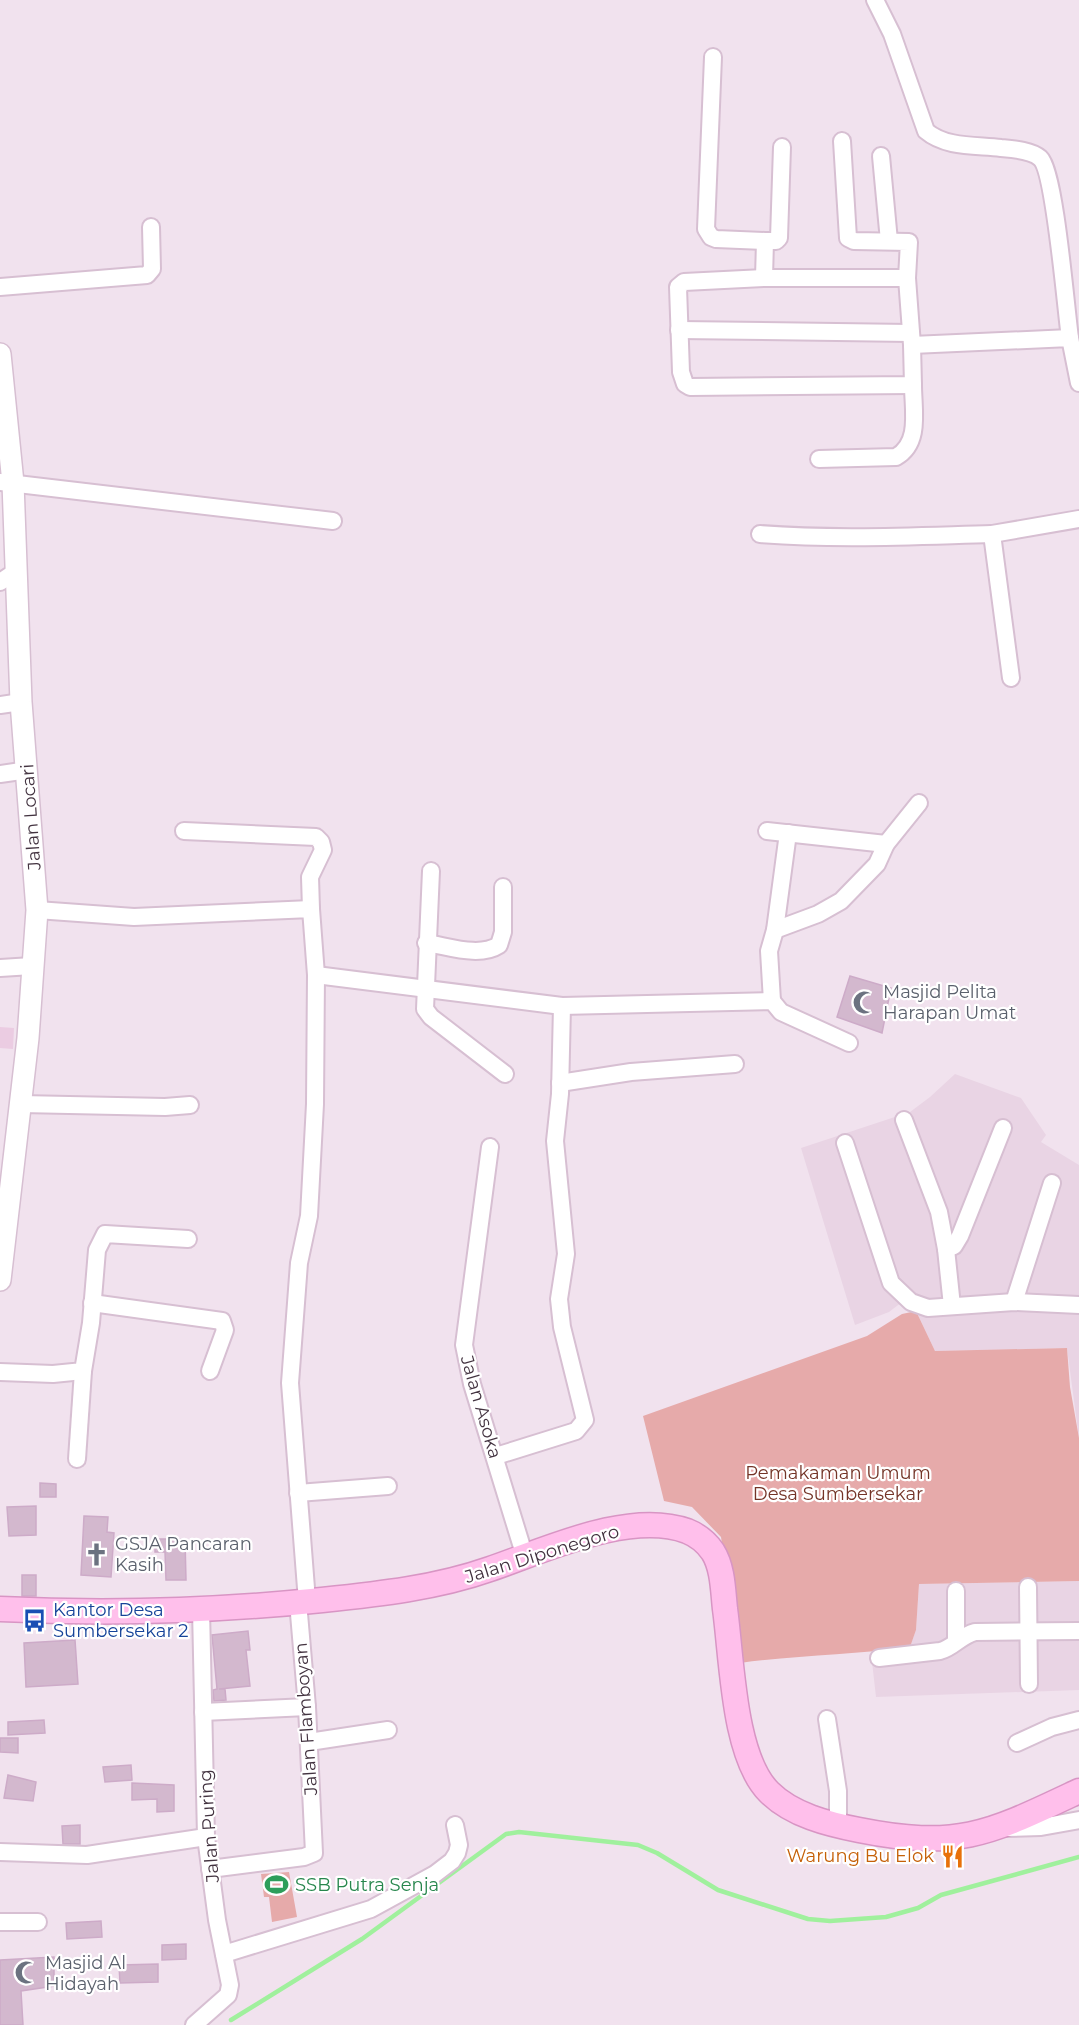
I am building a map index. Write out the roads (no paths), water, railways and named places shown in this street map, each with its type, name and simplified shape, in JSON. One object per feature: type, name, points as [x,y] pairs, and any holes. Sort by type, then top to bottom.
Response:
[{"type":"main road","name":"Jalan Diponegoro","points":[[0,1609],[201,1609],[303,1602],[383,1593],[460,1580],[578,1539],[648,1525],[691,1532],[713,1552],[720,1574],[740,1726],[752,1767],[769,1792],[791,1809],[838,1825],[889,1836],[930,1839],[974,1835],[1002,1827],[1079,1791]]},
{"type":"street","points":[[875,0],[892,34],[926,131],[935,138],[969,145],[1018,150],[1039,156],[1043,162],[1052,200],[1070,338],[1079,383]]},
{"type":"street","points":[[713,57],[706,229],[711,237],[776,242],[779,238],[782,147]]},
{"type":"street","points":[[819,459],[896,457],[906,451],[912,439],[913,385],[907,278],[909,242],[854,241],[848,238],[842,141]]},
{"type":"street","points":[[881,156],[889,240]]},
{"type":"street","points":[[0,287],[147,275],[152,269],[151,227]]},
{"type":"street","points":[[764,278],[765,241]]},
{"type":"street","points":[[907,278],[764,278],[687,281],[680,284],[678,287],[681,375],[689,387],[913,385]]},
{"type":"street","points":[[679,330],[911,339],[1070,338]]},
{"type":"street","name":"Jalan Locari","points":[[0,354],[7,482],[18,570],[21,702],[37,910],[21,1104],[2,1245],[0,1280]]},
{"type":"street","points":[[7,482],[333,521]]},
{"type":"street","points":[[760,534],[805,538],[914,538],[992,534],[1079,519]]},
{"type":"street","points":[[992,534],[1011,678]]},
{"type":"street","points":[[0,582],[18,570]]},
{"type":"street","points":[[0,705],[21,702]]},
{"type":"street","points":[[0,774],[28,770]]},
{"type":"street","points":[[775,930],[818,914],[841,901],[877,864],[886,844],[919,803]]},
{"type":"street","name":"Jalan Flamboyan","points":[[184,831],[316,837],[321,842],[323,850],[310,877],[316,975],[315,1104],[309,1216],[299,1263],[292,1332],[290,1383],[298,1493],[315,1848],[311,1855],[210,1869]]},
{"type":"street","points":[[766,831],[886,844]]},
{"type":"street","points":[[788,834],[775,930],[769,951],[772,1001],[781,1012],[849,1042]]},
{"type":"street","points":[[431,871],[424,1005],[431,1017],[505,1074]]},
{"type":"street","points":[[426,943],[476,951],[491,951],[499,945],[503,932],[503,887]]},
{"type":"street","points":[[37,910],[134,917],[311,909]]},
{"type":"street","points":[[0,968],[32,966]]},
{"type":"street","points":[[316,975],[562,1006],[772,1001]]},
{"type":"street","points":[[496,1456],[576,1431],[585,1420],[562,1327],[559,1299],[566,1254],[555,1141],[560,1083],[562,1006]]},
{"type":"street","points":[[560,1083],[631,1072],[735,1064]]},
{"type":"street","points":[[21,1104],[165,1107],[190,1105]]},
{"type":"street","points":[[904,1120],[934,1194],[946,1249],[952,1306]]},
{"type":"street","points":[[946,1249],[954,1246],[960,1236],[1003,1128]]},
{"type":"street","points":[[845,1143],[891,1283],[900,1293],[919,1306],[1014,1302],[1079,1305]]},
{"type":"street","name":"Jalan Asoka","points":[[490,1147],[464,1346],[472,1384],[496,1456],[525,1557]]},
{"type":"street","points":[[1014,1302],[1052,1183]]},
{"type":"street","points":[[77,1460],[83,1371],[97,1250],[105,1234],[188,1239]]},
{"type":"street","points":[[92,1303],[222,1321],[225,1330],[210,1371]]},
{"type":"street","points":[[0,1372],[53,1374],[83,1371]]},
{"type":"street","points":[[298,1493],[388,1486]]},
{"type":"street","points":[[1028,1587],[1029,1684]]},
{"type":"street","points":[[956,1591],[956,1640]]},
{"type":"street","name":"Jalan Puring","points":[[194,2025],[228,1995],[230,1984],[206,1838],[201,1609]]},
{"type":"street","points":[[879,1658],[948,1649],[956,1640],[975,1632],[1079,1631]]},
{"type":"street","points":[[203,1712],[308,1707]]},
{"type":"street","points":[[828,1719],[838,1791],[838,1825]]},
{"type":"street","points":[[1017,1743],[1052,1727],[1079,1720]]},
{"type":"street","points":[[309,1742],[388,1730]]},
{"type":"street","points":[[1002,1827],[1041,1827],[1079,1820]]},
{"type":"street","points":[[224,1954],[371,1909],[435,1874],[452,1862],[457,1854],[459,1845],[455,1825]]},
{"type":"street","points":[[0,1852],[87,1855],[206,1838]]},
{"type":"street","points":[[0,1922],[38,1922]]},
{"type":"waterway","points":[[231,2020],[362,1939],[506,1834],[519,1832],[638,1845],[657,1853],[718,1890],[808,1919],[830,1921],[886,1917],[918,1908],[941,1895],[1079,1857]]},
{"type":"place","name":"Masjid Pelita Harapan Umat","points":[[865,1002]]},
{"type":"place","name":"GSJA Pancaran Kasih","points":[[97,1554]]},
{"type":"place","name":"Kantor Desa Sumbersekar 2","points":[[35,1620]]},
{"type":"place","name":"Warung Bu Elok","points":[[952,1856]]},
{"type":"place","name":"SSB Putra Senja","points":[[277,1885]]},
{"type":"place","name":"Masjid Al Hidayah","points":[[27,1973]]},
{"type":"park label","name":"Pemakaman Umum Desa Sumbersekar","points":[[838,1483]]}]
